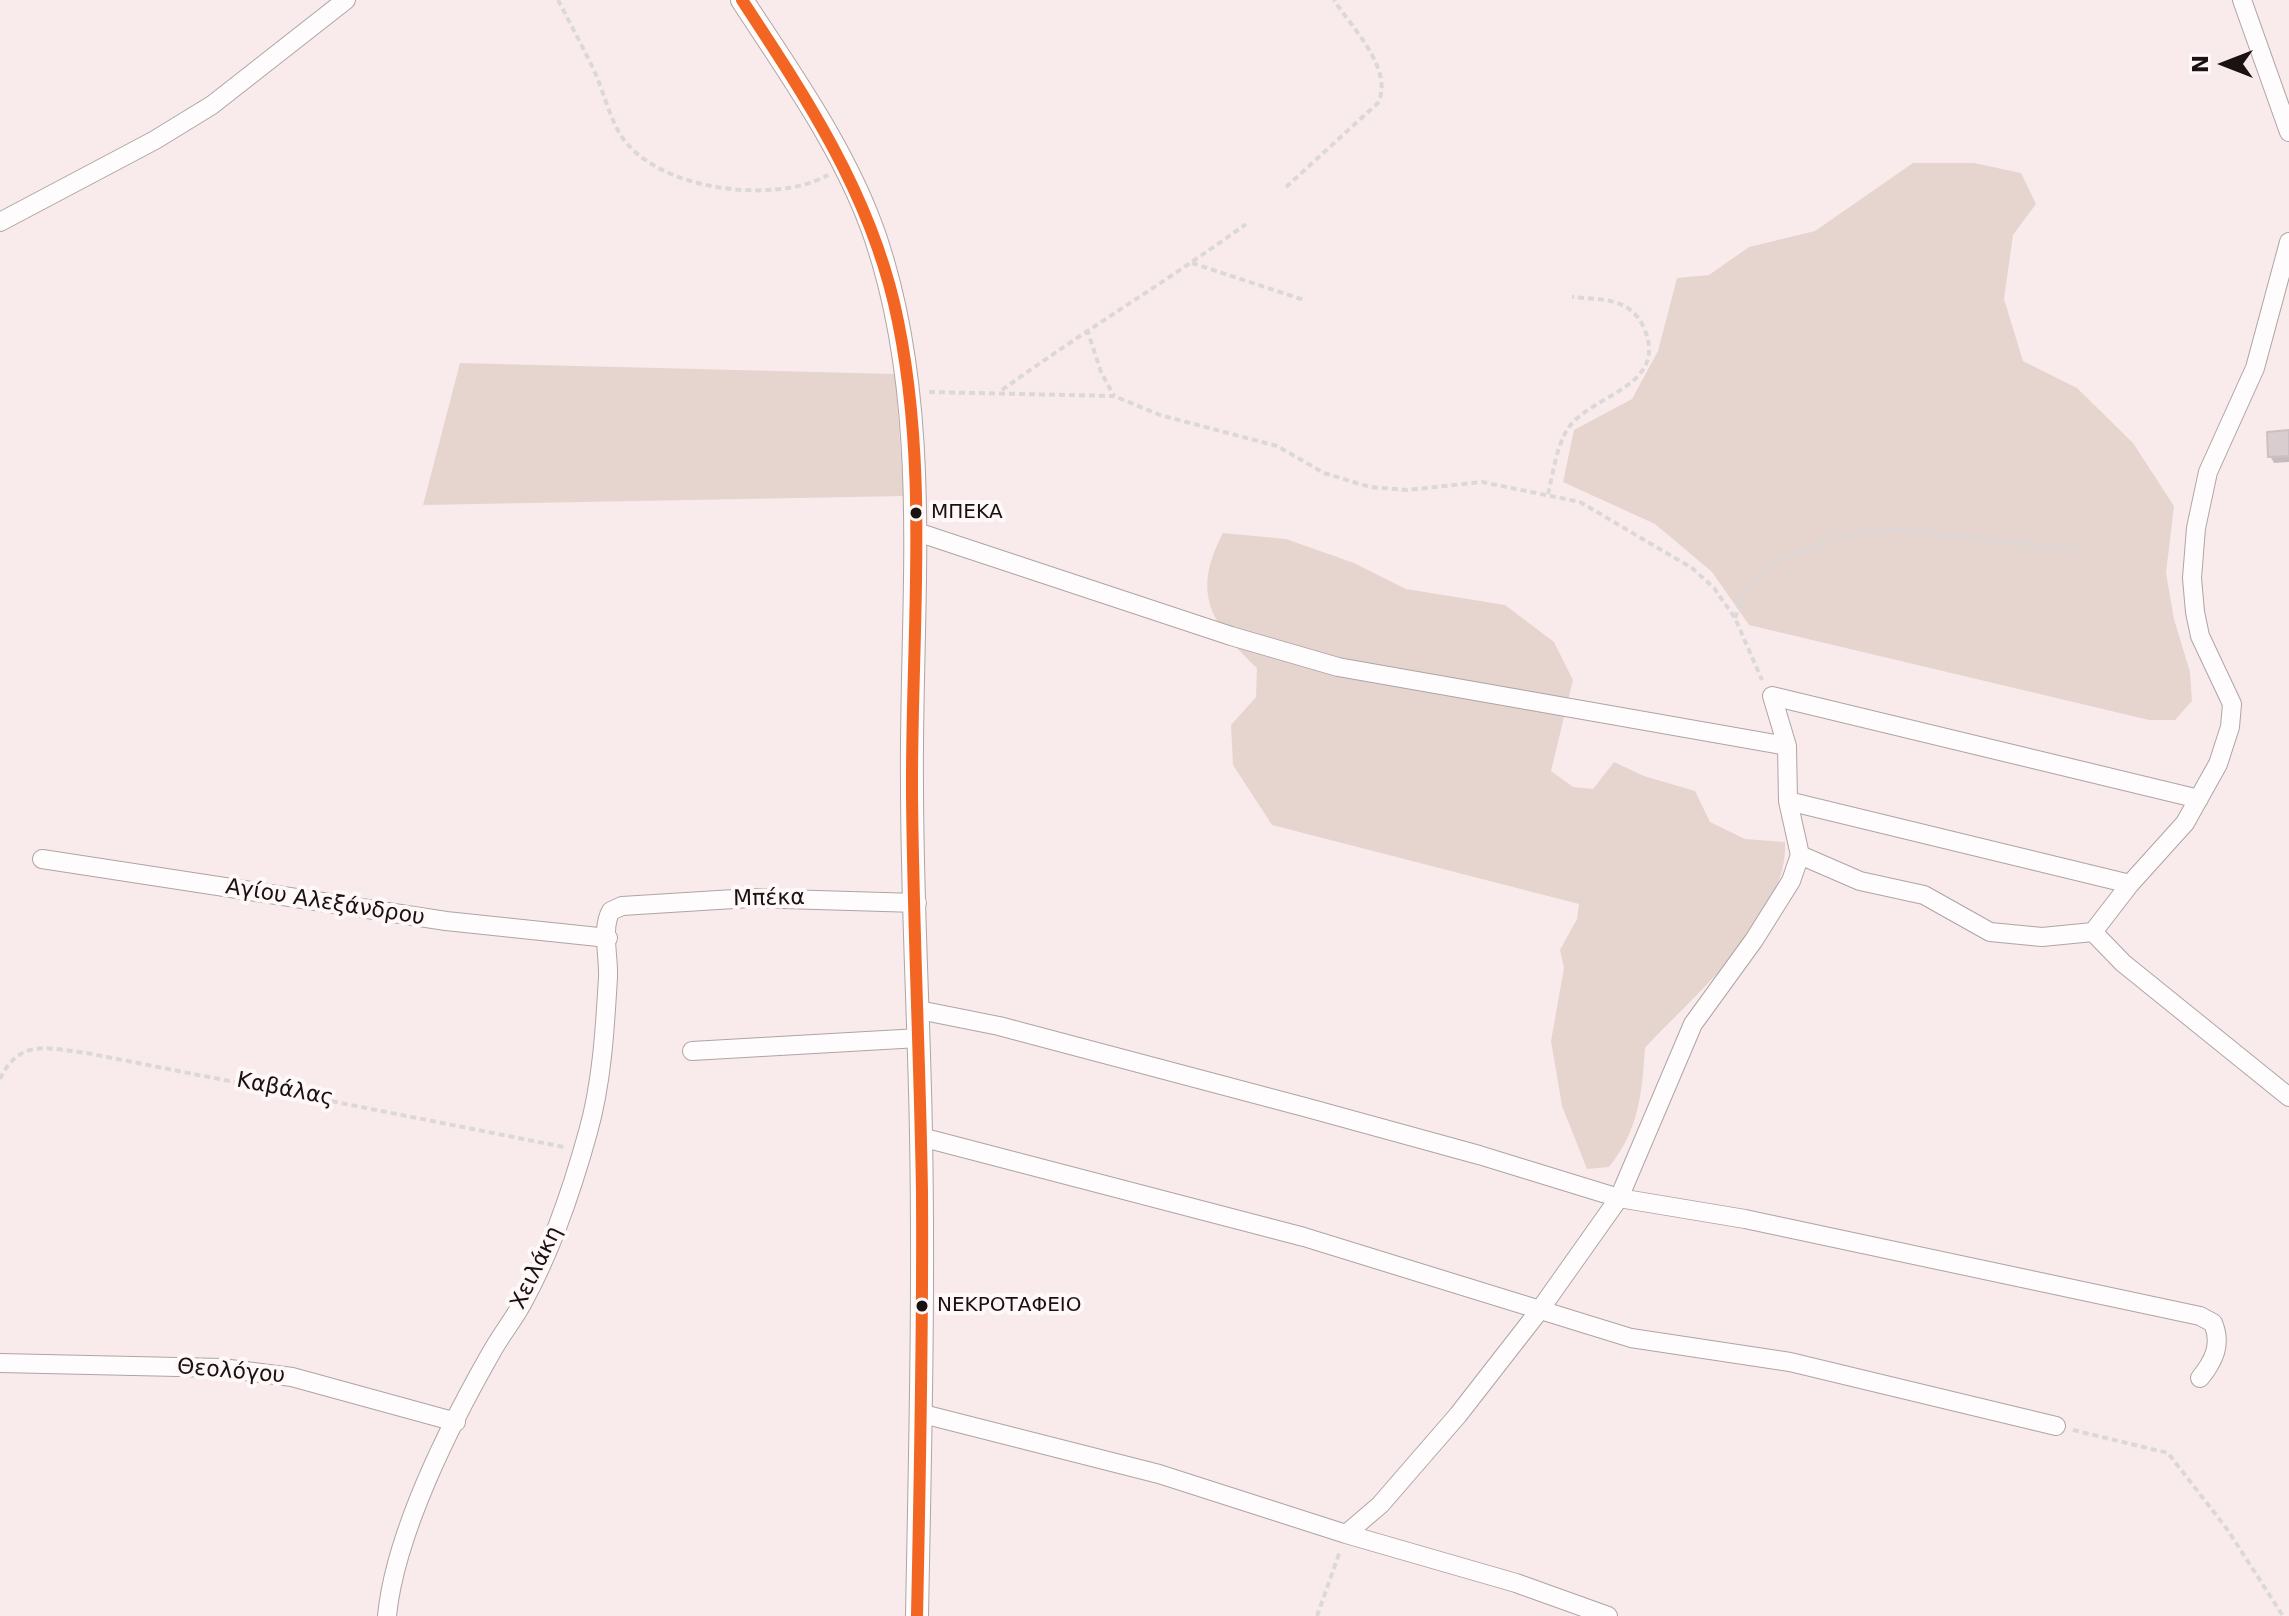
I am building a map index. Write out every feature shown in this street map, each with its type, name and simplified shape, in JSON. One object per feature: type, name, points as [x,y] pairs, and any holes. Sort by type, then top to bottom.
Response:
[{"type":"street","points":[[0,222],[155,140],[212,105],[346,0]]},
{"type":"street","points":[[742,0],[844,166],[877,241],[907,393],[914,531],[912,790],[921,1137],[923,1414],[917,1616]]},
{"type":"street","points":[[2242,0],[2289,132]]},
{"type":"street","points":[[2269,79],[2289,81]]},
{"type":"street","points":[[1800,855],[1860,881],[1924,895],[1990,932],[2042,937],[2093,932],[2130,884],[2185,823],[2218,764],[2230,727],[2232,704],[2200,636],[2195,612],[2192,578],[2196,528],[2208,472],[2255,368],[2289,242]]},
{"type":"street","points":[[914,531],[1231,636],[1338,667],[1787,746]]},
{"type":"street","points":[[1772,696],[2199,799]]},
{"type":"street","points":[[1346,1534],[1390,1494],[1458,1415],[1539,1311],[1619,1198],[1693,1024],[1791,881],[1800,855],[1788,801],[1787,746],[1772,696]]},
{"type":"street","points":[[1788,801],[2130,884]]},
{"type":"street","name":"Αγίου Αλεξάνδρου","points":[[42,859],[446,921],[608,938]]},
{"type":"street","name":"Μπέκα","points":[[622,906],[750,898],[917,903]]},
{"type":"street","name":"Χειλάκη","points":[[387,1616],[403,1544],[456,1422],[491,1353],[524,1301],[567,1204],[582,1151],[600,1063],[608,916],[622,906]]},
{"type":"street","points":[[2093,932],[2123,963],[2289,1097]]},
{"type":"street","points":[[919,1010],[999,1026],[1322,1112],[1619,1198],[1745,1219],[2200,1316],[2213,1323],[2219,1336],[2210,1365],[2200,1378]]},
{"type":"street","points":[[692,1051],[919,1038]]},
{"type":"street","points":[[921,1137],[1304,1237],[1631,1338],[1790,1362],[2056,1426]]},
{"type":"street","name":"Θεολόγου","points":[[0,1363],[222,1368],[292,1377],[456,1422]]},
{"type":"street","points":[[923,1414],[1159,1474],[1346,1534],[1516,1583],[1608,1616]]},
{"type":"path","points":[[558,0],[587,55],[621,135],[644,157],[692,183],[754,192],[808,186],[844,166]]},
{"type":"path","points":[[1286,187],[1378,103],[1383,93],[1380,70],[1334,0]]},
{"type":"path","points":[[1000,392],[1087,329],[1192,263],[1246,224]]},
{"type":"path","points":[[1192,263],[1304,300]]},
{"type":"path","points":[[1548,494],[1566,431],[1577,417],[1629,386],[1644,370],[1647,353],[1646,331],[1637,315],[1624,303],[1572,297]]},
{"type":"path","points":[[1087,329],[1101,372],[1114,396]]},
{"type":"path","points":[[907,393],[1000,392],[1050,397],[1086,393],[1114,396],[1160,415],[1277,446],[1324,473],[1370,487],[1407,490],[1482,482],[1580,502],[1692,568],[1714,588],[1735,618],[1772,696]]},
{"type":"path","points":[[1735,618],[1744,593],[1763,568],[1839,535],[1895,529],[2081,550]]},
{"type":"path","name":"Καβάλας","points":[[0,1079],[8,1063],[20,1053],[36,1047],[87,1053],[582,1151]]},
{"type":"path","points":[[2056,1426],[2168,1453],[2227,1529],[2283,1616]]},
{"type":"path","points":[[1317,1616],[1346,1534]]},
{"type":"shaded area","points":[[1913,163],[1974,163],[2021,173],[2036,204],[2013,235],[2004,299],[2023,361],[2077,388],[2133,443],[2174,506],[2166,573],[2174,619],[2190,672],[2192,701],[2175,720],[2149,720],[1749,625],[1712,572],[1655,524],[1563,482],[1574,430],[1632,399],[1658,351],[1677,278],[1709,275],[1749,247],[1815,231]]},
{"type":"shaded area","points":[[460,363],[895,374],[904,496],[423,505]]},
{"type":"shaded area","points":[[1223,533],[1286,539],[1354,563],[1406,589],[1505,605],[1554,642],[1573,680],[1551,771],[1573,787],[1593,789],[1614,762],[1644,776],[1695,791],[1710,822],[1745,839],[1785,842],[1782,870],[1771,899],[1755,927],[1711,980],[1645,1048],[1640,1096],[1633,1125],[1609,1167],[1587,1169],[1562,1106],[1551,1041],[1564,968],[1560,950],[1577,919],[1579,904],[1272,825],[1233,765],[1231,725],[1256,697],[1257,668],[1228,637],[1211,606],[1208,573]]},
{"type":"building","points":[[2289,430],[2289,456],[2268,457],[2267,432]]},
{"type":"transit line","points":[[742,0],[811,108],[868,221],[894,303],[912,424],[916,485],[913,842],[922,1192],[917,1616]]},
{"type":"place","name":"ΜΠΕΚΑ","points":[[916,513]]},
{"type":"place","name":"ΝΕΚΡΟΤΑΦΕΙΟ","points":[[922,1306]]}]
